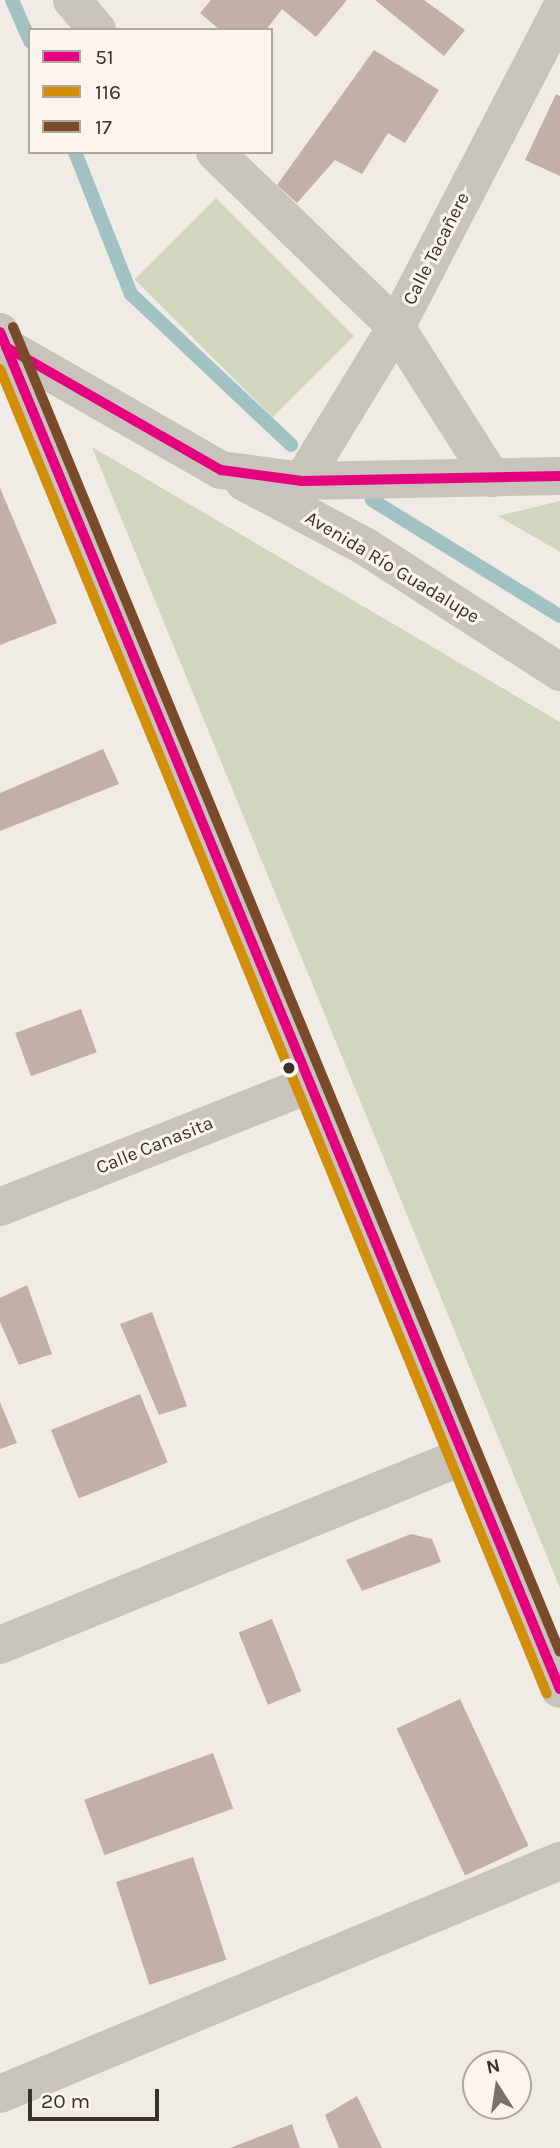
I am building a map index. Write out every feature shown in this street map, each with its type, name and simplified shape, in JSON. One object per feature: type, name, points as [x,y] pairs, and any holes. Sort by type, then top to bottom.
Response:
[{"type":"street","points":[[72,0],[95,28]]},
{"type":"street","name":"Calle Tacañere","points":[[302,481],[396,327],[560,10]]},
{"type":"street","points":[[217,154],[396,327],[492,478]]},
{"type":"street","points":[[3,339],[560,1689]]},
{"type":"street","name":"Avenida Río Guadalupe","points":[[3,339],[221,470],[366,547],[560,672]]},
{"type":"street","points":[[221,470],[302,481],[560,476]]},
{"type":"street","name":"Calle Canasita","points":[[0,1207],[310,1084]]},
{"type":"street","points":[[0,1645],[464,1456]]},
{"type":"street","points":[[0,2094],[560,1861]]},
{"type":"green space","points":[[216,198],[354,336],[273,417],[135,279]]},
{"type":"green space","points":[[92,447],[560,722],[560,1588]]},
{"type":"green space","points":[[560,501],[560,552],[498,516]]},
{"type":"building","points":[[211,0],[347,0],[316,37],[282,9],[268,28],[218,28],[200,13]]},
{"type":"building","points":[[375,0],[424,0],[465,30],[444,56]]},
{"type":"building","points":[[374,50],[439,90],[405,143],[388,133],[362,174],[335,160],[297,203],[277,185]]},
{"type":"building","points":[[556,94],[560,96],[560,176],[525,160]]},
{"type":"building","points":[[0,488],[57,623],[0,645]]},
{"type":"building","points":[[103,749],[119,784],[0,831],[0,793]]},
{"type":"building","points":[[81,1009],[97,1052],[31,1076],[15,1033]]},
{"type":"building","points":[[27,1285],[52,1354],[19,1365],[0,1322],[0,1298]]},
{"type":"building","points":[[152,1312],[187,1406],[159,1415],[120,1324]]},
{"type":"building","points":[[140,1394],[168,1463],[79,1499],[51,1430]]},
{"type":"building","points":[[0,1402],[17,1443],[0,1449]]},
{"type":"building","points":[[411,1534],[432,1539],[441,1562],[362,1591],[346,1560]]},
{"type":"building","points":[[272,1619],[301,1691],[268,1705],[239,1632]]},
{"type":"building","points":[[460,1699],[528,1846],[465,1875],[397,1729]]},
{"type":"building","points":[[213,1753],[233,1808],[104,1855],[84,1800]]},
{"type":"building","points":[[193,1857],[226,1960],[149,1985],[116,1882]]},
{"type":"building","points":[[357,2096],[382,2148],[339,2148],[325,2115]]},
{"type":"building","points":[[292,2124],[300,2148],[230,2148]]},
{"type":"waterway","points":[[12,0],[28,36]]},
{"type":"waterway","points":[[76,154],[131,294],[291,445]]},
{"type":"waterway","points":[[372,500],[560,616]]},
{"type":"transit line","name":"17","points":[[13,327],[560,1652]]},
{"type":"transit line","name":"51","points":[[0,332],[560,1689]]},
{"type":"transit line","name":"51","points":[[6,347],[221,470],[302,481],[560,476]]},
{"type":"transit line","name":"116","points":[[0,369],[547,1694]]}]
